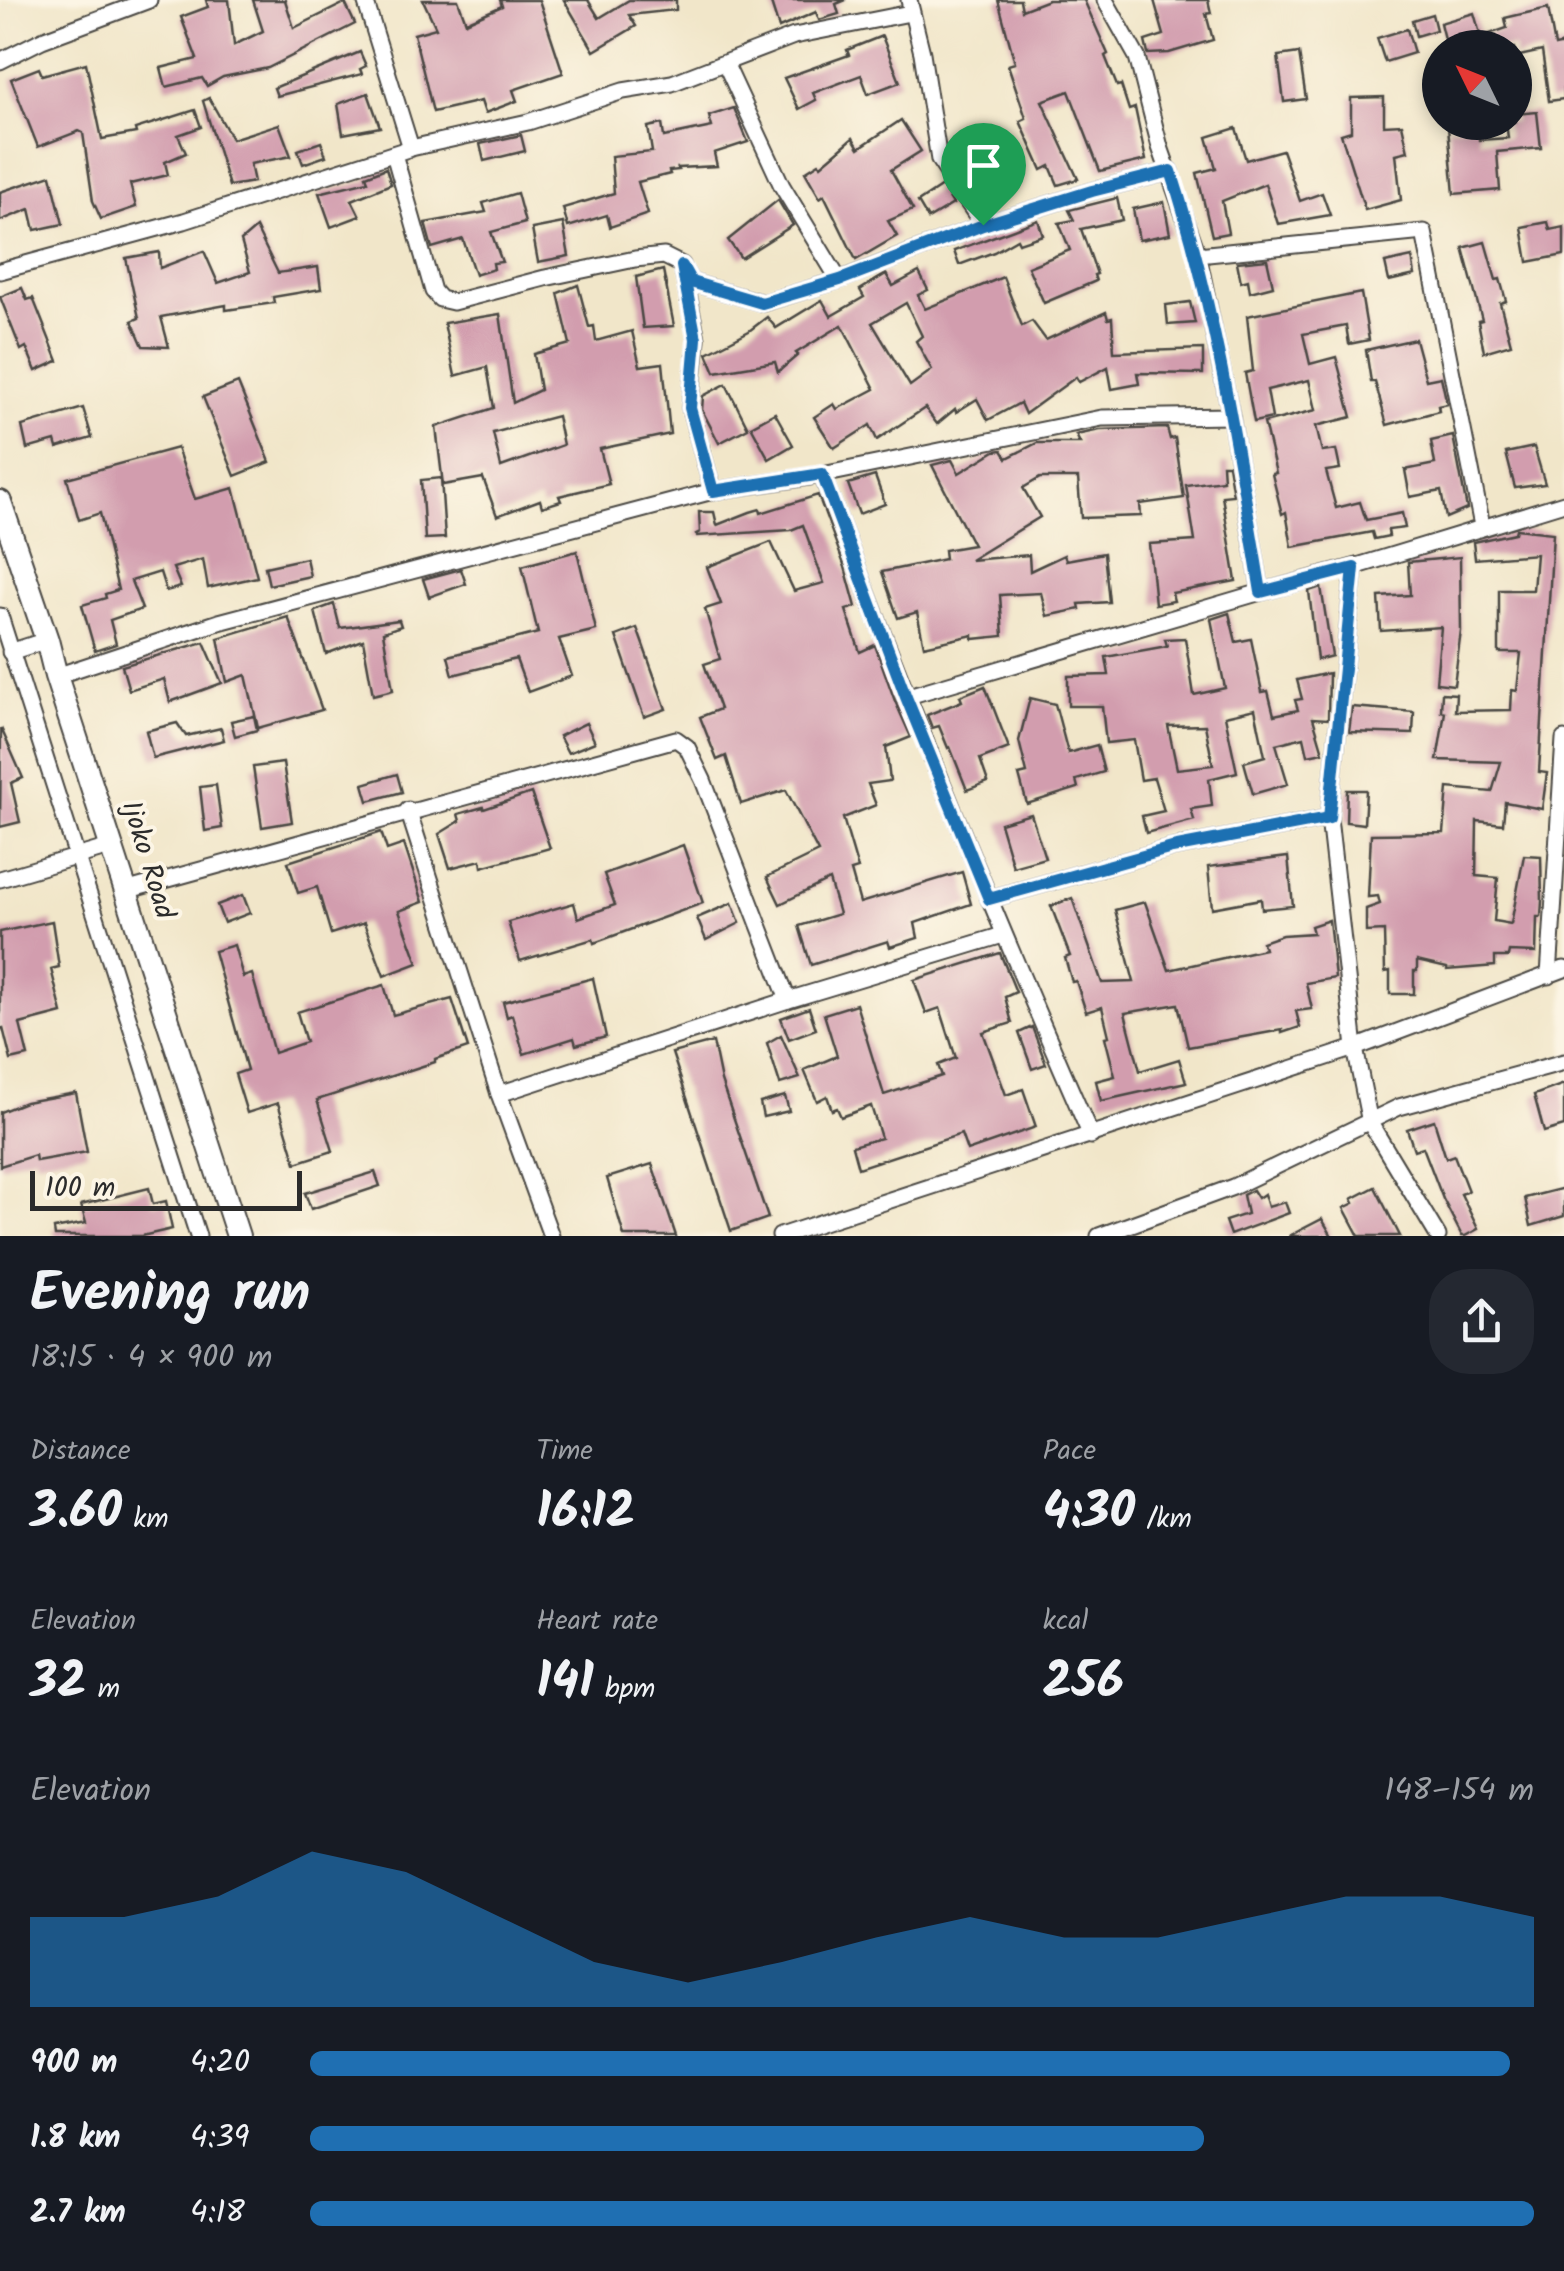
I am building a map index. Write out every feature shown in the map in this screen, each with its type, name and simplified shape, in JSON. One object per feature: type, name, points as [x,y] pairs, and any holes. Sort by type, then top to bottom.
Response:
[{"type":"main road","name":"Ijoko Road","points":[[0,502],[48,640],[56,676],[238,1236]]},
{"type":"street","points":[[0,61],[42,40],[149,0]]},
{"type":"street","points":[[366,0],[411,148]]},
{"type":"street","points":[[1104,0],[1137,57],[1160,146],[1198,255],[1261,592]]},
{"type":"street","points":[[0,271],[184,221],[411,148],[528,122],[624,91],[672,83],[794,36],[910,7],[922,53],[938,160],[983,225]]},
{"type":"street","points":[[725,63],[782,186],[840,280]]},
{"type":"street","points":[[394,154],[433,291],[440,299],[453,302],[545,278],[664,256],[682,266],[691,282],[762,303],[840,280],[983,225],[1171,171]]},
{"type":"street","points":[[1198,255],[1424,232],[1482,526]]},
{"type":"street","points":[[682,266],[696,339],[690,408],[713,491]]},
{"type":"street","points":[[56,676],[219,622],[713,491],[822,474],[1102,418],[1231,416]]},
{"type":"street","points":[[822,474],[906,697],[1003,936],[1091,1136]]},
{"type":"street","points":[[906,697],[1564,503]]},
{"type":"street","points":[[1354,568],[1329,818],[1355,1048],[1370,1123],[1438,1236]]},
{"type":"street","points":[[0,616],[198,1236]]},
{"type":"street","points":[[10,652],[48,640]]},
{"type":"street","points":[[125,891],[676,738],[688,747],[788,1000]]},
{"type":"street","points":[[780,1236],[1355,1048],[1557,973],[1564,739]]},
{"type":"street","points":[[408,810],[499,1094],[551,1236]]},
{"type":"street","points":[[989,899],[1172,848],[1329,818]]},
{"type":"street","points":[[0,879],[112,846]]},
{"type":"street","points":[[499,1094],[788,1000],[1003,936]]},
{"type":"street","points":[[1100,1236],[1233,1187],[1400,1106],[1564,1062]]},
{"type":"building","points":[[206,0],[229,0],[234,45],[263,31],[253,0],[285,0],[294,28],[345,3],[355,24],[268,68],[223,77],[207,86],[202,78],[166,87],[161,68],[197,59],[181,17],[208,7]]},
{"type":"building","points":[[423,0],[458,0],[466,22],[502,6],[500,0],[539,0],[563,73],[513,90],[517,101],[485,113],[481,101],[433,112],[414,34],[436,28]]},
{"type":"building","points":[[564,0],[588,0],[599,18],[629,0],[676,0],[676,10],[629,15],[636,26],[594,51]]},
{"type":"building","points":[[770,0],[846,0],[836,4],[839,14],[819,20],[816,12],[779,28]]},
{"type":"building","points":[[998,0],[1020,0],[1022,10],[1048,0],[1084,0],[1108,54],[1105,56],[1117,86],[1121,85],[1129,110],[1135,108],[1146,160],[1100,171],[1069,91],[1042,101],[1078,179],[1058,185],[1050,166],[1042,170],[1020,121],[1026,118],[1008,65],[1015,63]]},
{"type":"building","points":[[1154,0],[1208,0],[1211,13],[1206,14],[1213,40],[1169,53],[1148,54],[1145,41],[1164,35]]},
{"type":"building","points":[[1548,8],[1555,46],[1564,44],[1564,99],[1549,101],[1542,51],[1532,53],[1532,30],[1501,30],[1507,28],[1505,18]]},
{"type":"building","points":[[1474,13],[1479,30],[1442,30],[1440,23]]},
{"type":"building","points":[[1432,14],[1436,30],[1422,30],[1416,36],[1412,20]]},
{"type":"building","points":[[1407,29],[1414,53],[1385,62],[1377,38]]},
{"type":"building","points":[[882,36],[900,82],[868,94],[861,75],[813,93],[816,100],[799,109],[784,78],[849,55],[847,50]]},
{"type":"building","points":[[360,52],[366,66],[360,69],[362,74],[277,96],[274,88]]},
{"type":"building","points":[[1299,53],[1306,99],[1284,102],[1278,56]]},
{"type":"building","points":[[86,63],[102,139],[136,133],[135,129],[195,110],[201,127],[178,135],[186,153],[165,162],[168,175],[130,184],[136,207],[101,219],[93,201],[83,133],[79,131],[38,147],[11,79],[39,68],[42,75]]},
{"type":"building","points":[[368,93],[380,127],[343,134],[338,104]]},
{"type":"building","points":[[1384,97],[1384,125],[1402,124],[1408,151],[1396,154],[1401,200],[1365,210],[1341,134],[1351,131],[1351,98]]},
{"type":"building","points":[[209,98],[232,139],[279,124],[291,156],[250,164],[254,182],[229,186],[203,101]]},
{"type":"building","points":[[734,108],[748,142],[714,153],[717,166],[678,168],[670,174],[638,182],[648,214],[610,227],[607,215],[568,227],[563,208],[614,193],[611,156],[652,152],[648,127],[662,124],[664,137],[712,127],[709,116]]},
{"type":"building","points":[[1532,112],[1537,112],[1541,148],[1497,152],[1500,190],[1454,194],[1449,140],[1532,140]]},
{"type":"building","points":[[901,120],[921,151],[891,170],[913,210],[888,221],[897,236],[856,260],[824,195],[820,198],[805,172],[821,165],[853,138],[859,148]]},
{"type":"building","points":[[1236,128],[1246,160],[1282,150],[1300,201],[1322,193],[1330,215],[1278,224],[1265,184],[1222,201],[1228,233],[1212,236],[1197,173],[1216,168],[1207,137]]},
{"type":"building","points":[[521,135],[525,151],[484,161],[480,144]]},
{"type":"building","points":[[986,141],[1000,165],[992,171],[1001,185],[986,195],[962,158]]},
{"type":"building","points":[[321,142],[326,156],[303,164],[298,150]]},
{"type":"building","points":[[386,168],[391,184],[352,200],[360,216],[331,227],[319,193],[368,181],[366,176]]},
{"type":"building","points":[[51,175],[63,224],[35,230],[30,209],[0,221],[0,192]]},
{"type":"building","points":[[942,186],[953,204],[928,219],[918,202]]},
{"type":"building","points":[[517,193],[525,223],[491,232],[502,262],[493,263],[494,269],[475,275],[463,239],[432,248],[425,223],[486,212],[483,203]]},
{"type":"building","points":[[1117,198],[1122,220],[1081,229],[1096,281],[1044,303],[1028,267],[1070,250],[1059,223],[1074,220],[1069,210]]},
{"type":"building","points":[[778,200],[793,225],[741,258],[728,240]]},
{"type":"building","points":[[1164,202],[1170,234],[1139,240],[1133,209]]},
{"type":"building","points":[[1038,220],[1043,235],[1019,243],[1017,239],[959,265],[954,251]]},
{"type":"building","points":[[1548,222],[1550,230],[1564,227],[1564,255],[1528,262],[1522,227]]},
{"type":"building","points":[[563,223],[569,256],[538,262],[532,229]]},
{"type":"building","points":[[256,228],[278,273],[318,267],[321,289],[273,297],[274,303],[226,310],[226,305],[161,317],[169,347],[143,346],[132,321],[139,318],[126,258],[159,252],[160,268],[204,251],[218,283],[250,272],[241,241]]},
{"type":"building","points":[[1485,242],[1506,301],[1500,303],[1511,344],[1484,352],[1478,321],[1482,320],[1463,248]]},
{"type":"building","points":[[1412,257],[1415,275],[1389,281],[1385,263]]},
{"type":"building","points":[[1267,259],[1273,286],[1250,292],[1248,280],[1241,282],[1237,262]]},
{"type":"building","points":[[663,270],[674,326],[643,328],[636,277]]},
{"type":"building","points":[[919,272],[928,290],[918,295],[925,309],[1003,277],[1022,326],[1032,321],[1046,340],[1106,312],[1108,319],[1112,318],[1114,352],[1203,349],[1203,374],[1137,373],[1139,384],[1112,389],[1108,367],[1079,382],[1076,377],[1025,414],[1020,403],[988,420],[977,399],[956,412],[955,409],[937,424],[925,408],[877,440],[870,425],[834,448],[814,417],[834,404],[837,409],[875,389],[842,325],[796,353],[778,372],[775,362],[715,372],[707,353],[767,317],[776,328],[822,300],[831,316],[864,297],[860,290],[886,274],[893,286]],"holes":[[[906,303],[922,336],[916,341],[932,370],[910,386],[872,323]]]},
{"type":"building","points":[[578,285],[596,341],[632,331],[640,366],[663,363],[670,434],[600,449],[609,484],[559,496],[561,501],[542,507],[540,500],[497,516],[483,478],[443,485],[436,427],[494,408],[487,367],[455,376],[444,323],[500,314],[513,403],[540,390],[534,354],[570,344],[558,293]],"holes":[[[557,416],[563,445],[501,467],[493,433]]]},
{"type":"building","points":[[22,288],[27,300],[33,298],[58,361],[36,371],[26,347],[21,350],[0,297]]},
{"type":"building","points":[[1361,293],[1369,340],[1349,344],[1346,326],[1303,334],[1310,364],[1336,357],[1352,417],[1316,426],[1322,452],[1336,450],[1340,469],[1326,471],[1336,508],[1360,502],[1366,520],[1402,513],[1405,528],[1388,530],[1389,536],[1374,539],[1372,532],[1292,547],[1286,512],[1282,514],[1272,474],[1276,473],[1264,423],[1316,410],[1309,380],[1267,390],[1272,418],[1254,422],[1245,373],[1253,371],[1247,316]]},
{"type":"building","points":[[1190,302],[1195,323],[1168,325],[1166,305]]},
{"type":"building","points":[[1415,339],[1426,380],[1441,377],[1447,404],[1438,406],[1439,411],[1387,425],[1375,382],[1371,382],[1366,350]]},
{"type":"building","points":[[238,383],[270,462],[235,476],[203,397]]},
{"type":"building","points":[[726,384],[748,428],[719,443],[702,410],[703,396]]},
{"type":"building","points":[[83,408],[92,438],[57,448],[55,441],[27,449],[22,426]]},
{"type":"building","points":[[775,413],[793,445],[769,459],[751,426]]},
{"type":"building","points":[[1167,428],[1170,439],[1175,438],[1184,498],[1140,504],[1141,516],[1081,518],[1078,478],[1040,478],[1023,488],[1040,517],[970,560],[1029,555],[1030,571],[1064,555],[1066,560],[1104,553],[1109,602],[1079,604],[1080,609],[1047,616],[1041,593],[1000,595],[1003,636],[973,639],[973,635],[924,646],[917,612],[898,618],[882,572],[945,559],[944,550],[973,545],[932,465],[952,460],[959,473],[995,451],[1002,450],[1007,458],[1037,443],[1080,443],[1076,435],[1100,430]]},
{"type":"building","points":[[1453,436],[1467,509],[1446,518],[1441,491],[1410,497],[1405,470],[1435,464],[1431,441]]},
{"type":"building","points":[[1534,447],[1545,484],[1515,488],[1506,453]]},
{"type":"building","points":[[177,448],[195,499],[234,488],[257,577],[208,588],[203,559],[173,568],[181,587],[166,591],[160,572],[131,581],[142,609],[110,620],[116,644],[95,651],[82,605],[118,590],[100,513],[79,520],[67,478]]},
{"type":"building","points":[[1222,464],[1228,464],[1233,495],[1222,496],[1236,581],[1172,593],[1174,601],[1155,604],[1149,544],[1195,541],[1186,485],[1223,480]]},
{"type":"building","points":[[875,476],[885,504],[859,514],[848,484]]},
{"type":"building","points":[[441,478],[445,538],[425,539],[421,480]]},
{"type":"building","points":[[818,495],[856,607],[846,610],[860,652],[875,645],[911,737],[886,747],[890,781],[868,784],[876,805],[843,818],[858,869],[851,871],[860,903],[962,872],[971,904],[915,923],[918,938],[890,947],[888,941],[811,965],[799,926],[839,914],[829,880],[780,904],[767,877],[818,852],[786,790],[741,804],[726,756],[717,760],[700,717],[720,709],[704,664],[720,659],[705,609],[721,604],[707,567],[771,542],[794,591],[824,583],[803,525],[791,530],[696,534],[700,532],[699,512],[714,512],[717,525],[760,509],[761,513]]},
{"type":"building","points":[[1516,529],[1553,533],[1539,772],[1547,773],[1542,809],[1505,802],[1503,824],[1477,821],[1476,876],[1498,878],[1494,921],[1511,924],[1524,855],[1541,856],[1542,901],[1541,917],[1537,917],[1536,953],[1509,952],[1508,957],[1495,957],[1495,966],[1447,970],[1417,961],[1414,994],[1390,994],[1384,931],[1366,932],[1366,909],[1380,904],[1378,896],[1368,897],[1371,834],[1444,833],[1448,788],[1492,792],[1501,762],[1437,760],[1445,712],[1441,711],[1442,693],[1456,694],[1455,711],[1511,710],[1521,653],[1499,653],[1499,590],[1533,590],[1536,554],[1475,559],[1473,542],[1515,533]]},
{"type":"building","points":[[577,551],[596,630],[559,639],[572,676],[528,692],[516,659],[453,675],[448,656],[538,633],[522,566]]},
{"type":"building","points":[[1460,557],[1461,631],[1454,685],[1436,683],[1441,627],[1381,631],[1379,597],[1410,595],[1408,562]]},
{"type":"building","points":[[306,558],[310,576],[269,585],[265,567]]},
{"type":"building","points":[[461,569],[466,584],[429,597],[423,579]]},
{"type":"building","points":[[1321,587],[1332,656],[1317,660],[1309,591]]},
{"type":"building","points":[[334,604],[340,628],[399,620],[401,626],[383,632],[393,690],[373,695],[363,640],[326,654],[315,611]]},
{"type":"building","points":[[1229,613],[1236,642],[1251,639],[1262,692],[1268,691],[1274,715],[1298,710],[1295,700],[1302,699],[1297,680],[1329,673],[1328,719],[1313,718],[1323,752],[1308,755],[1304,737],[1276,744],[1288,784],[1253,794],[1244,762],[1265,756],[1255,709],[1225,716],[1237,772],[1209,779],[1212,806],[1191,809],[1194,820],[1146,833],[1142,816],[1164,811],[1154,778],[1141,780],[1134,740],[1106,743],[1102,706],[1068,706],[1068,676],[1109,675],[1106,657],[1167,646],[1165,639],[1185,638],[1194,695],[1225,688],[1211,619]],"holes":[[[1205,725],[1213,765],[1177,769],[1168,726]]]},
{"type":"building","points":[[288,617],[322,710],[258,728],[246,675],[227,682],[218,638]]},
{"type":"building","points":[[637,628],[666,709],[644,717],[616,636]]},
{"type":"building","points":[[204,642],[222,683],[170,702],[164,679],[129,690],[122,666]]},
{"type":"building","points":[[985,686],[1009,748],[980,759],[988,782],[967,790],[939,726],[932,728],[927,715],[962,701],[960,696]]},
{"type":"building","points":[[1030,698],[1055,704],[1068,753],[1097,745],[1104,772],[1076,780],[1078,788],[1027,804],[1019,775],[1027,773],[1019,741]]},
{"type":"building","points":[[1352,707],[1414,712],[1413,734],[1349,732]]},
{"type":"building","points":[[254,716],[257,730],[235,736],[231,721]]},
{"type":"building","points":[[177,723],[186,736],[221,728],[224,740],[153,758],[146,731]]},
{"type":"building","points":[[586,723],[595,742],[568,753],[559,736]]},
{"type":"building","points":[[1,728],[23,778],[11,783],[20,822],[0,827]]},
{"type":"building","points":[[283,763],[292,822],[262,827],[253,767]]},
{"type":"building","points":[[397,774],[402,792],[368,801],[363,784]]},
{"type":"building","points":[[216,785],[222,828],[205,831],[200,787]]},
{"type":"building","points":[[1347,790],[1366,790],[1364,824],[1346,822]]},
{"type":"building","points":[[531,793],[550,848],[482,867],[481,860],[450,868],[439,834],[460,821],[458,814]]},
{"type":"building","points":[[1031,814],[1045,858],[1013,867],[1000,823]]},
{"type":"building","points":[[381,832],[387,850],[404,844],[423,902],[399,911],[418,963],[384,976],[364,923],[331,934],[317,887],[298,893],[288,862]]},
{"type":"building","points":[[683,845],[703,903],[594,943],[593,939],[520,961],[508,922],[574,903],[578,918],[615,905],[604,874]]},
{"type":"building","points":[[1288,857],[1293,906],[1262,909],[1261,899],[1212,908],[1208,867]]},
{"type":"building","points":[[243,895],[250,913],[224,923],[217,905]]},
{"type":"building","points":[[1072,898],[1102,983],[1134,982],[1115,910],[1145,902],[1169,970],[1264,949],[1262,942],[1282,935],[1313,933],[1311,926],[1329,920],[1335,978],[1306,983],[1312,1009],[1296,1011],[1300,1027],[1282,1033],[1188,1047],[1178,1004],[1125,1013],[1140,1071],[1179,1059],[1186,1082],[1101,1101],[1096,1081],[1115,1076],[1102,1007],[1086,1012],[1076,981],[1072,982],[1065,958],[1070,956],[1051,906]]},
{"type":"building","points":[[732,903],[740,923],[706,940],[697,918]]},
{"type":"building","points":[[52,921],[59,967],[51,969],[62,1013],[20,1024],[28,1056],[11,1060],[3,1028],[0,1029],[0,932]]},
{"type":"building","points":[[234,945],[243,977],[252,974],[274,1053],[306,1042],[297,1012],[384,985],[393,1015],[452,999],[468,1048],[317,1100],[333,1151],[296,1163],[278,1103],[247,1113],[235,1074],[247,1070],[214,951]]},
{"type":"building","points":[[1000,953],[1016,992],[1005,997],[1012,1023],[983,1032],[1006,1095],[1023,1089],[1036,1127],[967,1151],[961,1134],[858,1168],[852,1146],[881,1138],[871,1106],[841,1117],[837,1108],[832,1110],[827,1096],[817,1101],[804,1070],[837,1056],[824,1014],[856,1004],[884,1095],[942,1076],[938,1065],[956,1058],[940,1008],[926,1013],[914,980]]},
{"type":"building","points":[[593,978],[606,1037],[576,1045],[574,1038],[524,1054],[512,1015],[507,1017],[503,1002]]},
{"type":"building","points":[[809,1008],[816,1029],[789,1039],[781,1018]]},
{"type":"building","points":[[1032,1027],[1046,1064],[1032,1069],[1019,1033]]},
{"type":"building","points":[[781,1035],[800,1078],[780,1084],[767,1043]]},
{"type":"building","points":[[713,1042],[721,1081],[768,1218],[731,1231],[672,1053]]},
{"type":"building","points":[[1564,1084],[1564,1126],[1544,1132],[1534,1095]]},
{"type":"building","points":[[76,1093],[87,1152],[36,1161],[35,1155],[0,1166],[0,1112],[25,1102]]},
{"type":"building","points":[[785,1096],[789,1111],[763,1117],[760,1103]]},
{"type":"building","points":[[1434,1120],[1446,1158],[1454,1155],[1468,1191],[1461,1194],[1478,1229],[1465,1236],[1443,1199],[1423,1147],[1414,1150],[1407,1129]]},
{"type":"building","points":[[652,1164],[676,1236],[624,1236],[607,1178]]},
{"type":"building","points":[[375,1172],[380,1186],[311,1209],[305,1193]]},
{"type":"building","points":[[1375,1187],[1400,1236],[1359,1236],[1344,1208]]},
{"type":"building","points":[[149,1188],[153,1204],[166,1201],[172,1229],[142,1236],[55,1236],[54,1229],[86,1223],[81,1205]]},
{"type":"building","points":[[1564,1188],[1564,1216],[1531,1226],[1525,1198]]},
{"type":"building","points":[[1253,1190],[1258,1198],[1264,1194],[1268,1207],[1285,1202],[1289,1213],[1230,1235],[1225,1221],[1247,1214],[1243,1195]]},
{"type":"building","points":[[1322,1219],[1332,1236],[1289,1236]]},
{"type":"route","points":[[1171,171],[1198,255],[1211,313],[1261,592],[1354,568],[1329,818],[1172,848],[989,899],[906,697],[822,474],[713,491],[690,408],[696,339],[682,266],[691,282],[762,303],[840,280],[983,225],[1171,171]]}]
